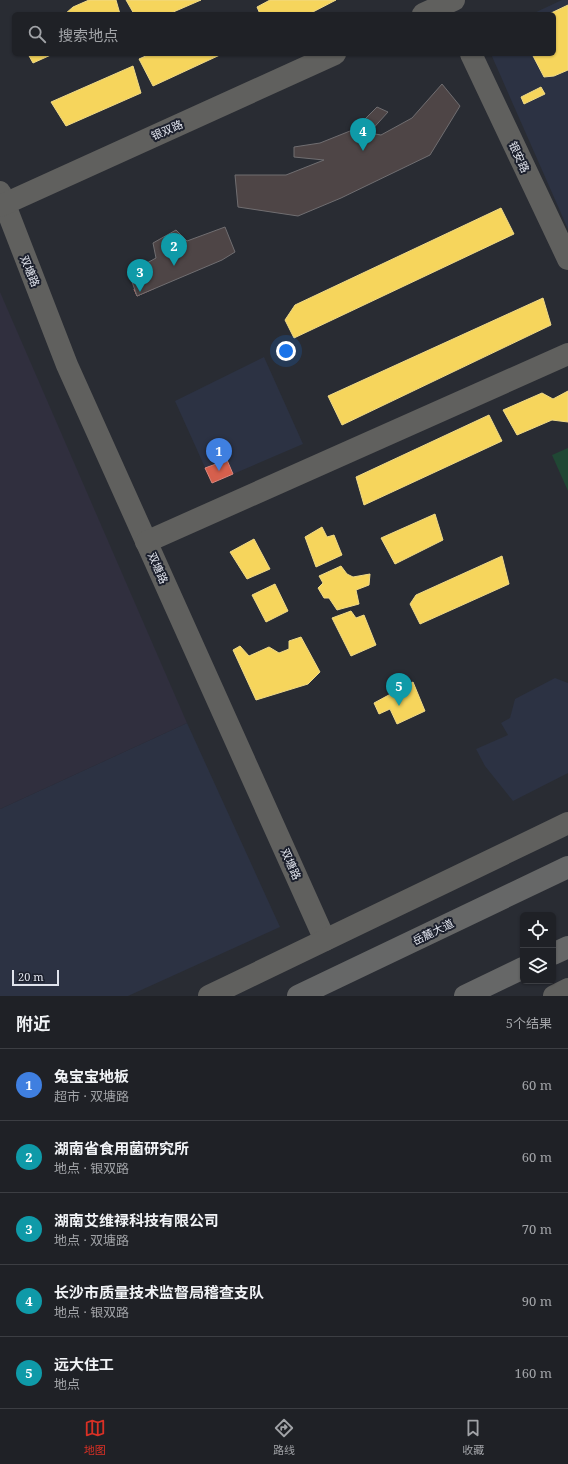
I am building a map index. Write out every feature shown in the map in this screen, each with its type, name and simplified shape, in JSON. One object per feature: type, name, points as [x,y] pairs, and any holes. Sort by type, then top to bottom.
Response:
[{"type":"highway","name":"岳麓大道","points":[[298,996],[568,867]]},
{"type":"highway","points":[[556,953],[568,947]]},
{"type":"highway","points":[[465,996],[520,969]]},
{"type":"street","points":[[430,12],[450,6]]},
{"type":"street","name":"银双路","points":[[1,201],[330,56]]},
{"type":"street","name":"银安路","points":[[472,56],[568,260]]},
{"type":"street","name":"双塘路","points":[[1,201],[67,365],[325,940]]},
{"type":"street","points":[[146,542],[568,354]]},
{"type":"street","points":[[209,996],[568,823]]},
{"type":"street","points":[[554,996],[568,989]]},
{"type":"shaded area","points":[[562,0],[568,0],[568,229],[492,56],[556,56],[556,12],[536,12]]},
{"type":"shaded area","points":[[0,292],[187,723],[0,809]]},
{"type":"shaded area","points":[[264,357],[303,444],[212,483],[175,401]]},
{"type":"shaded area","points":[[555,678],[568,683],[568,773],[513,801],[485,766],[476,749],[508,735],[501,723],[510,718],[515,699]]},
{"type":"shaded area","points":[[187,723],[280,927],[128,996],[0,996],[0,809]]},
{"type":"green space","points":[[568,448],[568,491],[552,455]]},
{"type":"building: 住宅","points":[[89,0],[116,0],[119,12],[67,12],[73,7]]},
{"type":"building: 住宅","points":[[126,0],[201,0],[173,12],[133,12]]},
{"type":"building: 住宅","points":[[270,0],[336,0],[313,12],[259,12],[257,7]]},
{"type":"building: 住宅","points":[[568,5],[568,70],[554,76],[544,77],[533,56],[556,56],[556,12],[553,12]]},
{"type":"building: 住宅","points":[[29,56],[49,56],[33,63]]},
{"type":"building: 住宅","points":[[146,56],[218,56],[153,86],[139,59]]},
{"type":"building: 住宅","points":[[133,66],[141,93],[66,126],[51,102]]},
{"type":"building: 住宅","points":[[541,87],[545,94],[524,104],[521,97]]},
{"type":"building: 住宅","points":[[501,208],[514,234],[294,338],[285,320],[295,305]]},
{"type":"building: 住宅","points":[[543,298],[551,325],[342,425],[328,396]]},
{"type":"building: 住宅","points":[[568,391],[568,422],[552,420],[517,435],[503,410],[542,393],[553,399]]},
{"type":"building: 住宅","points":[[489,415],[502,441],[364,505],[356,477]]},
{"type":"building: 住宅","points":[[435,514],[443,540],[395,564],[381,538]]},
{"type":"building: 住宅","points":[[322,527],[327,537],[334,535],[342,555],[316,567],[305,537]]},
{"type":"building: 住宅","points":[[254,539],[270,569],[247,579],[230,552]]},
{"type":"building: 住宅","points":[[502,556],[509,584],[420,624],[410,604],[416,595]]},
{"type":"building: 住宅","points":[[341,566],[347,574],[353,577],[370,574],[369,585],[356,590],[359,604],[337,610],[329,598],[324,598],[318,588],[323,583],[319,576]]},
{"type":"building: 住宅","points":[[275,584],[288,611],[266,622],[252,595]]},
{"type":"building: 住宅","points":[[351,611],[356,618],[364,615],[376,645],[351,656],[332,618]]},
{"type":"building: 住宅","points":[[301,637],[320,672],[308,684],[256,700],[233,650],[240,646],[249,656],[269,647],[279,653],[289,649],[289,641]]},
{"type":"building: 住宅","points":[[413,682],[425,711],[397,724],[390,709],[379,714],[374,703]]},
{"type":"building: 商业","points":[[149,282],[155,288],[137,296],[134,289]]},
{"type":"building: 商业","points":[[227,460],[233,474],[212,483],[205,468]]},
{"type":"building: 其他","points":[[442,84],[460,106],[430,155],[341,198],[298,216],[238,207],[235,175],[286,175],[324,160],[294,157],[294,147],[320,143],[355,129],[377,107],[388,112],[369,133],[381,135],[412,118]]},
{"type":"building: 其他","points":[[225,227],[235,252],[222,260],[137,296],[129,273],[156,258],[153,243],[176,230],[187,241]]},
{"type":"place","name":"长沙市质量技术监督局稽查支队","points":[[363,151]]},
{"type":"place","name":"湖南省食用菌研究所","points":[[174,266]]},
{"type":"place","name":"湖南艾维禄科技有限公司","points":[[140,292]]},
{"type":"place","name":"兔宝宝地板","points":[[219,471]]},
{"type":"place","name":"远大住工","points":[[399,706]]}]
